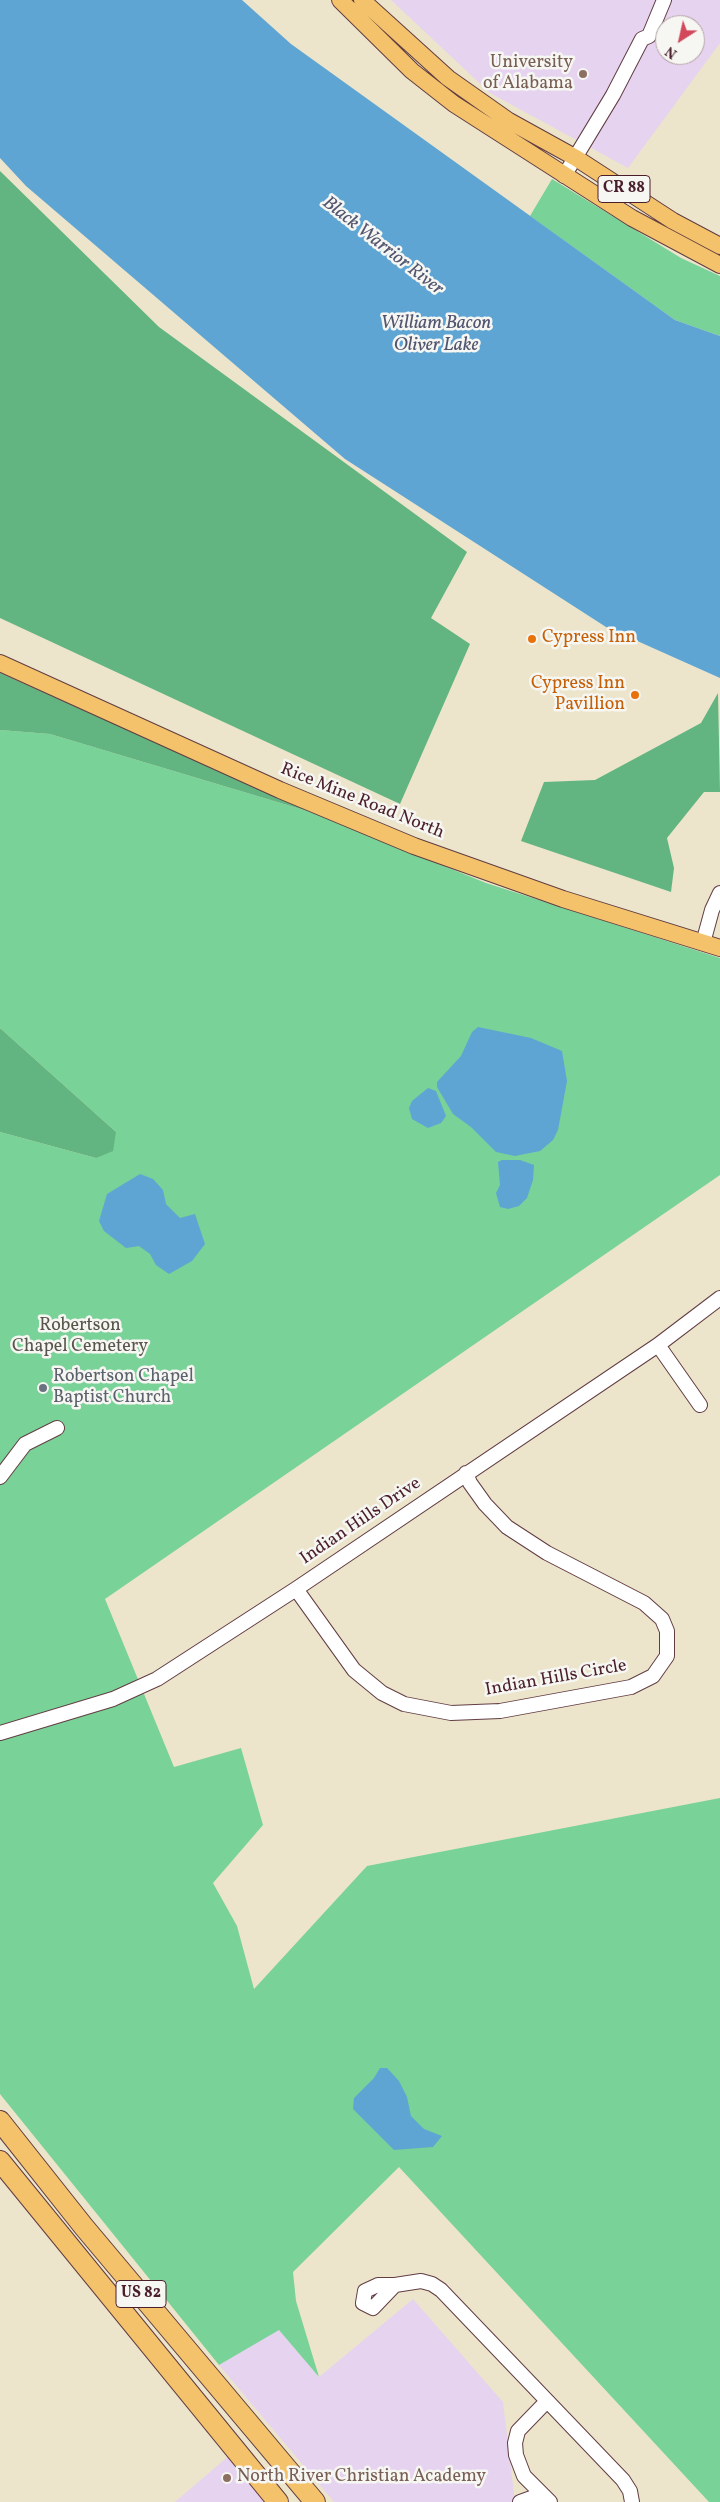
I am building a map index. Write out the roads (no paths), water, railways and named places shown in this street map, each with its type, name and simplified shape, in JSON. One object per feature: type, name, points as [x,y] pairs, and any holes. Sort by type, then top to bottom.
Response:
[{"type":"highway","name":"US 82","points":[[0,2121],[117,2266],[315,2502]]},
{"type":"highway","name":"US 82","points":[[0,2161],[278,2502]]},
{"type":"highway","points":[[241,2456],[249,2452],[261,2452],[274,2456],[285,2465]]},
{"type":"main road","points":[[340,0],[412,71],[454,104],[564,176],[681,246],[720,265]]},
{"type":"main road","name":"CR 88","points":[[362,0],[448,78],[509,121],[576,158],[673,221],[720,246]]},
{"type":"main road","name":"Rice Mine Road North","points":[[0,663],[280,790],[414,846],[563,899],[720,948]]},
{"type":"street","points":[[642,39],[640,32],[654,0]]},
{"type":"street","points":[[564,176],[614,95],[642,39],[649,36],[664,0]]},
{"type":"street","points":[[703,943],[712,910],[720,893]]},
{"type":"street","name":"Indian Hills Drive","points":[[0,1733],[113,1699],[157,1679],[296,1589],[658,1345],[720,1298]]},
{"type":"street","points":[[658,1345],[700,1405]]},
{"type":"street","points":[[0,1477],[25,1444],[58,1428]]},
{"type":"street","name":"Indian Hills Circle","points":[[296,1589],[354,1670],[382,1693],[404,1704],[451,1713],[500,1711],[631,1687],[653,1676],[667,1656],[667,1631],[662,1619],[644,1603],[547,1553],[507,1527],[485,1504],[470,1483],[466,1473]]},
{"type":"street","points":[[395,2285],[421,2282],[432,2284],[441,2290],[623,2480],[630,2491],[632,2502]]},
{"type":"street","points":[[543,2499],[524,2476],[516,2455],[515,2443],[518,2431],[547,2401]]},
{"type":"street","points":[[520,2502],[543,2499]]},
{"type":"water","name":"William Bacon Oliver Lake","points":[[0,0],[242,0],[291,44],[675,320],[720,336],[720,678],[606,627],[345,459],[26,186],[0,158]]},
{"type":"water","points":[[478,1027],[531,1038],[562,1051],[567,1081],[558,1130],[553,1140],[540,1151],[515,1156],[496,1152],[471,1127],[453,1114],[437,1087],[437,1082],[461,1056],[472,1032]]},
{"type":"water","points":[[428,1088],[436,1091],[446,1116],[441,1123],[428,1128],[412,1119],[409,1108],[412,1101]]},
{"type":"water","points":[[502,1160],[520,1160],[534,1165],[533,1180],[527,1198],[519,1206],[508,1209],[500,1207],[496,1193],[500,1185],[498,1162]]},
{"type":"water","points":[[140,1174],[153,1179],[163,1190],[166,1204],[180,1218],[195,1214],[205,1244],[192,1261],[169,1274],[156,1265],[150,1254],[139,1246],[126,1248],[104,1231],[99,1221],[107,1194]]},
{"type":"water","points":[[380,2068],[387,2068],[399,2081],[407,2097],[411,2116],[424,2129],[442,2136],[433,2147],[394,2150],[353,2109],[354,2098],[374,2078]]},
{"type":"place","name":"University of Alabama","points":[[583,74]]},
{"type":"place","name":"Cypress Inn","points":[[532,639]]},
{"type":"place","name":"Cypress Inn Pavillion","points":[[635,695]]},
{"type":"place","name":"Robertson Chapel Baptist Church","points":[[43,1388]]},
{"type":"place","name":"North River Christian Academy","points":[[227,2478]]},
{"type":"water label","name":"Black Warrior River","points":[[382,247]]},
{"type":"park label","name":"Robertson Chapel Cemetery","points":[[80,1337]]}]
